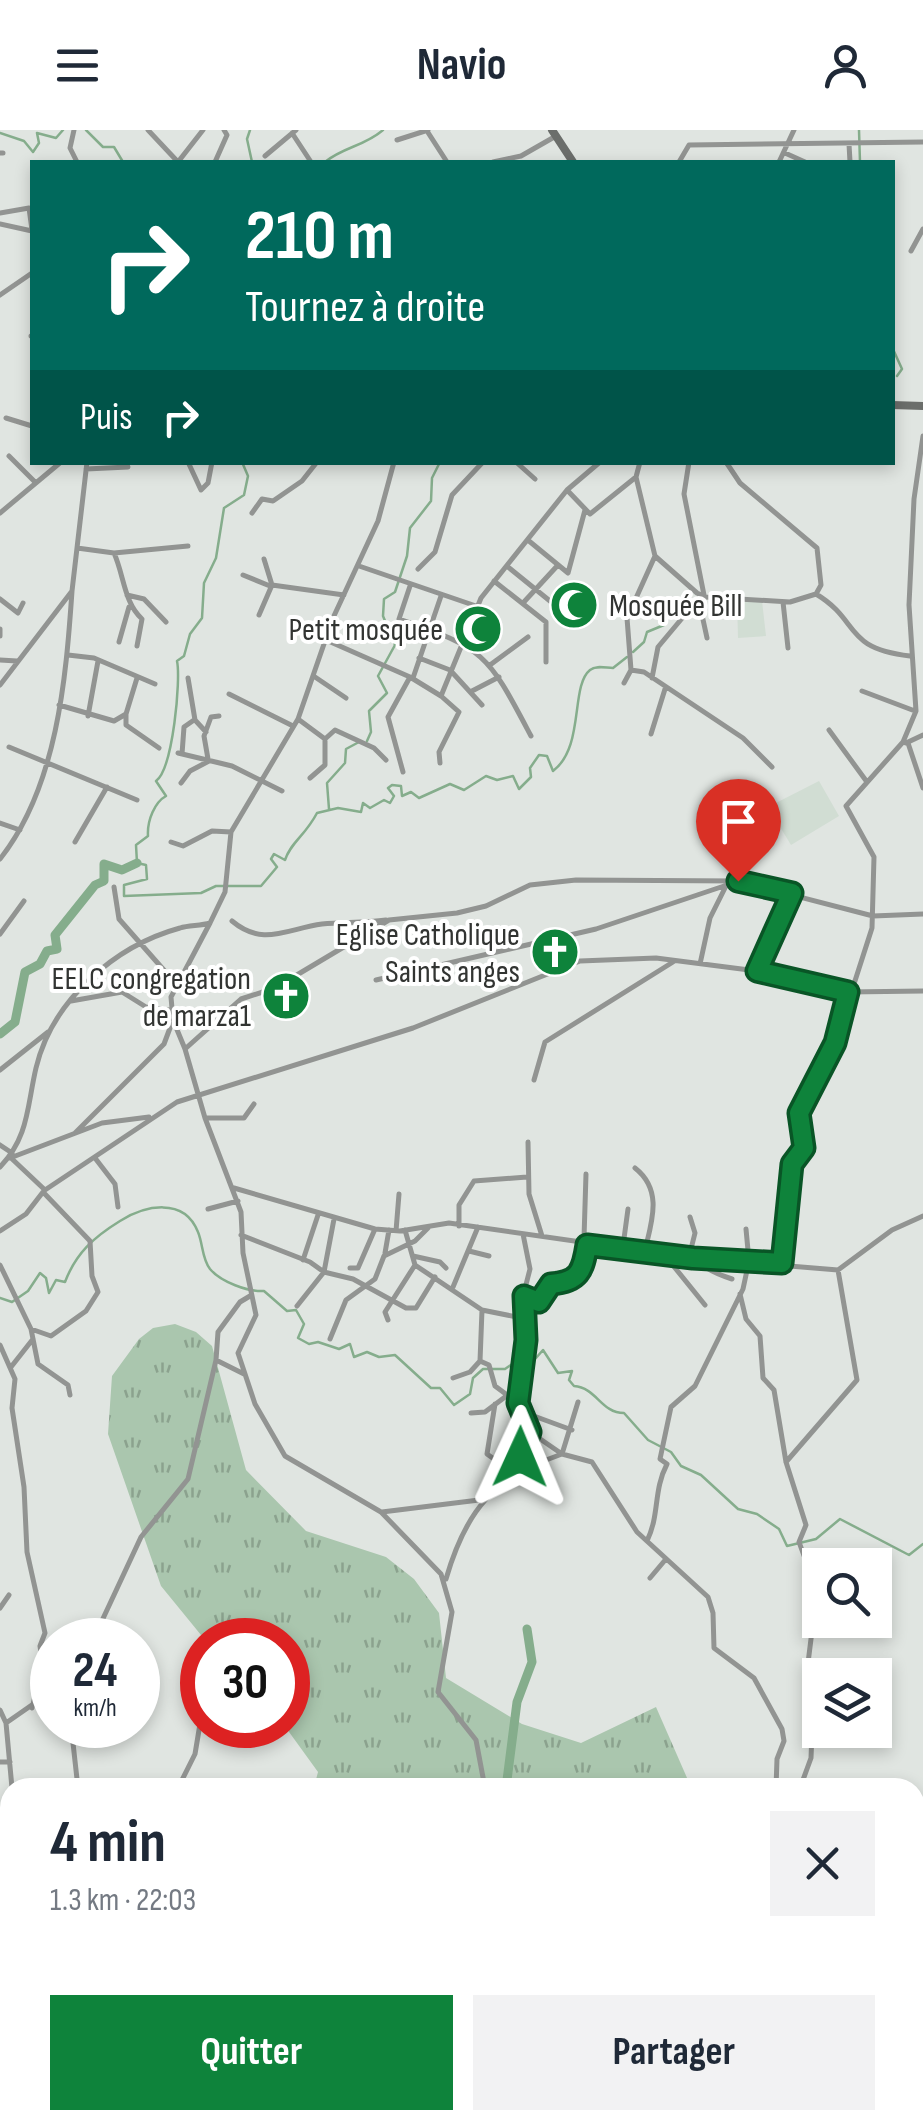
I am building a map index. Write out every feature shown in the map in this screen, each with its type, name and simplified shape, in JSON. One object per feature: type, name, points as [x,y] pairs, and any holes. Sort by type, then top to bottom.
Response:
[{"type":"street","points":[[74,130],[70,148],[76,160]]},
{"type":"street","points":[[148,130],[176,160]]},
{"type":"street","points":[[180,160],[202,130]]},
{"type":"street","points":[[216,160],[227,135],[224,130]]},
{"type":"street","points":[[397,140],[427,130],[445,160]]},
{"type":"street","points":[[780,160],[794,130]]},
{"type":"street","points":[[905,130],[906,143]]},
{"type":"street","points":[[265,156],[294,131],[310,160]]},
{"type":"street","points":[[502,160],[521,156],[555,132],[572,160]]},
{"type":"street","points":[[679,160],[689,145],[785,149],[923,142]]},
{"type":"street","points":[[848,144],[850,160]]},
{"type":"street","points":[[785,149],[802,160]]},
{"type":"street","points":[[0,213],[29,208],[30,215]]},
{"type":"street","points":[[0,224],[30,230]]},
{"type":"street","points":[[910,251],[923,229]]},
{"type":"street","points":[[0,295],[30,274]]},
{"type":"street","points":[[895,405],[923,406]]},
{"type":"street","points":[[6,418],[30,425]]},
{"type":"street","points":[[923,436],[916,469],[910,656],[916,711],[905,743],[923,788]]},
{"type":"street","points":[[9,456],[36,483]]},
{"type":"street","points":[[916,469],[923,464]]},
{"type":"street","points":[[0,513],[57,465]]},
{"type":"street","points":[[189,465],[201,490],[208,483],[211,465]]},
{"type":"street","points":[[252,513],[262,499],[272,501],[302,481],[315,465]]},
{"type":"street","points":[[393,465],[378,521],[344,595],[296,723],[230,832],[225,892],[177,985],[169,1010],[205,1118],[238,1200],[256,1320],[238,1353],[268,1430],[285,1456],[380,1512],[445,1582]]},
{"type":"street","points":[[418,569],[435,552],[452,495],[480,465]]},
{"type":"street","points":[[522,465],[534,479]]},
{"type":"street","points":[[441,696],[476,606],[567,490],[596,465]]},
{"type":"street","points":[[639,465],[636,477],[655,556],[700,596],[782,602],[816,594],[821,585],[817,548],[740,482],[728,465]]},
{"type":"street","points":[[689,465],[684,494],[708,638]]},
{"type":"street","points":[[0,859],[20,830],[45,761],[59,705],[68,655],[86,466],[128,466]]},
{"type":"street","points":[[567,490],[592,514],[636,477]]},
{"type":"street","points":[[529,542],[568,573],[585,510]]},
{"type":"street","points":[[77,548],[114,553],[188,546]]},
{"type":"street","points":[[114,553],[124,574],[126,595],[142,619],[137,646]]},
{"type":"street","points":[[624,683],[631,670],[626,618],[655,556]]},
{"type":"street","points":[[259,615],[271,586],[264,559]]},
{"type":"street","points":[[523,602],[558,565]]},
{"type":"street","points":[[359,566],[476,606]]},
{"type":"street","points":[[508,567],[566,614]]},
{"type":"street","points":[[243,575],[271,586],[344,595]]},
{"type":"street","points":[[494,580],[550,628],[546,662]]},
{"type":"street","points":[[408,585],[399,618],[462,640],[499,677],[532,736]]},
{"type":"street","points":[[0,685],[72,591]]},
{"type":"street","points":[[816,594],[859,642],[885,653],[910,656]]},
{"type":"street","points":[[126,595],[144,599],[166,622]]},
{"type":"street","points":[[403,772],[388,717],[412,678],[441,596]]},
{"type":"street","points":[[652,678],[658,648],[700,596]]},
{"type":"street","points":[[0,599],[18,613],[23,604]]},
{"type":"street","points":[[782,602],[788,648]]},
{"type":"street","points":[[119,642],[130,603]]},
{"type":"street","points":[[0,628],[0,636]]},
{"type":"street","points":[[490,665],[528,637]]},
{"type":"street","points":[[326,640],[412,678],[458,712],[439,752],[440,763]]},
{"type":"street","points":[[68,655],[98,661],[155,684]]},
{"type":"street","points":[[419,658],[450,670],[482,706]]},
{"type":"street","points":[[0,660],[18,660]]},
{"type":"street","points":[[88,716],[98,661]]},
{"type":"street","points":[[631,670],[652,678],[733,732],[772,767]]},
{"type":"street","points":[[314,677],[346,698]]},
{"type":"street","points":[[472,691],[499,677]]},
{"type":"street","points":[[137,678],[126,725],[146,735],[158,748]]},
{"type":"street","points":[[188,678],[195,720],[206,732]]},
{"type":"street","points":[[650,734],[664,689]]},
{"type":"street","points":[[862,691],[916,711]]},
{"type":"street","points":[[229,694],[326,739]]},
{"type":"street","points":[[59,705],[114,720],[126,714]]},
{"type":"street","points":[[210,760],[206,732],[211,717],[219,716]]},
{"type":"street","points":[[195,720],[184,728],[180,754],[232,766],[258,783],[282,791]]},
{"type":"street","points":[[310,778],[326,765],[326,739],[334,730],[382,753],[386,760]]},
{"type":"street","points":[[829,730],[867,782]]},
{"type":"street","points":[[782,1263],[792,1164],[804,1148],[799,1113],[835,1043],[873,916],[874,857],[846,806],[905,743],[923,734]]},
{"type":"street","points":[[9,746],[137,800]]},
{"type":"street","points":[[181,783],[190,771],[210,760]]},
{"type":"street","points":[[74,842],[107,787]]},
{"type":"street","points":[[0,823],[20,830]]},
{"type":"street","points":[[171,842],[183,846],[212,831],[230,832]]},
{"type":"street","points":[[232,922],[246,933],[273,938],[322,924],[457,913],[542,883],[738,881],[873,916],[923,914]]},
{"type":"street","points":[[376,980],[596,929],[738,881]]},
{"type":"street","points":[[700,964],[710,918],[726,885]]},
{"type":"street","points":[[114,888],[119,919],[177,985]]},
{"type":"street","points":[[757,971],[792,893]]},
{"type":"street","points":[[0,934],[24,900]]},
{"type":"street","points":[[185,1049],[241,999],[275,988],[389,920]]},
{"type":"street","points":[[0,1168],[30,1118],[37,1064],[50,1030],[68,1002],[100,970],[144,944],[178,928],[210,923]]},
{"type":"street","points":[[0,1231],[26,1214],[44,1191],[150,1117],[199,1093],[413,1028],[556,968],[612,958],[676,960],[757,971],[848,992],[923,991]]},
{"type":"street","points":[[534,1080],[545,1042],[676,960]]},
{"type":"street","points":[[68,1002],[122,992],[146,1007],[169,1010]]},
{"type":"street","points":[[74,1133],[164,1044],[173,1020]]},
{"type":"street","points":[[0,1070],[50,1030]]},
{"type":"street","points":[[205,1118],[244,1118],[254,1104]]},
{"type":"street","points":[[10,1156],[119,1118],[150,1117]]},
{"type":"street","points":[[528,1142],[526,1177],[542,1236]]},
{"type":"street","points":[[0,1145],[90,1241],[92,1276],[98,1292],[74,1322],[50,1336],[31,1329]]},
{"type":"street","points":[[95,1158],[115,1184],[118,1207]]},
{"type":"street","points":[[635,1168],[643,1174],[656,1208],[645,1250]]},
{"type":"street","points":[[524,1296],[539,1302],[551,1284],[575,1279],[583,1270],[587,1245],[586,1174]]},
{"type":"street","points":[[459,1226],[459,1205],[474,1181],[526,1177]]},
{"type":"street","points":[[234,1188],[375,1229],[478,1227],[693,1258],[838,1270],[892,1230],[923,1216]]},
{"type":"street","points":[[330,1339],[346,1300],[375,1280],[393,1230],[399,1194]]},
{"type":"street","points":[[208,1209],[238,1200]]},
{"type":"street","points":[[623,1247],[628,1210]]},
{"type":"street","points":[[303,1260],[318,1214]]},
{"type":"street","points":[[690,1217],[695,1234],[693,1258]]},
{"type":"street","points":[[297,1306],[324,1272],[334,1219]]},
{"type":"street","points":[[384,1256],[437,1225]]},
{"type":"street","points":[[453,1287],[478,1227]]},
{"type":"street","points":[[350,1268],[358,1268],[375,1229]]},
{"type":"street","points":[[647,1541],[658,1509],[656,1485],[667,1464],[660,1459],[671,1407],[695,1386],[740,1294],[749,1262],[746,1229]]},
{"type":"street","points":[[405,1230],[415,1265],[482,1310],[522,1318]]},
{"type":"street","points":[[523,1234],[530,1269],[522,1318],[526,1340],[518,1403],[530,1432],[562,1454],[592,1462],[647,1541],[708,1597],[714,1613],[714,1648],[754,1678],[782,1729],[784,1741],[777,1759],[776,1778]]},
{"type":"street","points":[[241,1235],[324,1272],[353,1278],[392,1303],[416,1308],[435,1277]]},
{"type":"street","points":[[470,1251],[489,1256]]},
{"type":"street","points":[[663,1253],[705,1304]]},
{"type":"street","points":[[412,1256],[440,1262],[446,1268]]},
{"type":"street","points":[[693,1258],[732,1278]]},
{"type":"street","points":[[0,1264],[31,1329],[40,1366],[68,1385],[70,1395]]},
{"type":"street","points":[[388,1320],[386,1312],[415,1265]]},
{"type":"street","points":[[786,1462],[857,1380],[838,1270]]},
{"type":"street","points":[[740,1294],[746,1319],[760,1336],[763,1378],[774,1390],[786,1462],[806,1524],[799,1542],[816,1592],[808,1663],[813,1706],[811,1758],[804,1778]]},
{"type":"street","points":[[103,1618],[140,1536],[188,1479],[216,1360],[219,1329],[250,1296]]},
{"type":"street","points":[[453,1378],[470,1372],[480,1361],[482,1310]]},
{"type":"street","points":[[12,1368],[32,1339]]},
{"type":"street","points":[[0,1345],[12,1368],[27,1552],[42,1618]]},
{"type":"street","points":[[216,1360],[244,1374]]},
{"type":"street","points":[[480,1361],[490,1365],[495,1386],[518,1403]]},
{"type":"street","points":[[471,1412],[484,1412],[505,1397]]},
{"type":"street","points":[[380,1512],[464,1505],[482,1499],[533,1466],[562,1454],[578,1402]]},
{"type":"street","points":[[494,1404],[487,1454],[494,1458],[520,1455],[533,1466]]},
{"type":"street","points":[[522,1412],[572,1430]]},
{"type":"street","points":[[511,1480],[530,1432]]},
{"type":"street","points":[[482,1499],[455,1548],[445,1582],[452,1612],[438,1692],[476,1740],[482,1778]]},
{"type":"street","points":[[650,1578],[666,1559]]},
{"type":"street","points":[[0,1608],[9,1595]]},
{"type":"street","points":[[6,1723],[30,1709]]},
{"type":"street","points":[[0,1710],[6,1723],[11,1778]]},
{"type":"street","points":[[74,1748],[77,1778]]},
{"type":"street","points":[[183,1778],[196,1748]]},
{"type":"street","points":[[0,1762],[10,1762]]},
{"type":"shaded area","points":[[737,600],[762,601],[766,636],[738,638]]},
{"type":"shaded area","points":[[819,781],[839,816],[791,845],[768,807]]},
{"type":"green space","points":[[175,1324],[196,1332],[212,1346],[246,1470],[306,1531],[386,1557],[414,1579],[439,1613],[446,1678],[522,1724],[581,1743],[656,1707],[687,1778],[316,1778],[318,1772],[301,1748],[310,1748],[310,1618],[187,1618],[161,1586],[108,1434],[112,1376],[139,1339],[153,1328]]},
{"type":"waterway","points":[[0,133],[24,141],[33,152],[39,143],[37,133],[56,138],[63,130]]},
{"type":"waterway","points":[[86,130],[103,147],[114,147],[122,160]]},
{"type":"waterway","points":[[250,130],[247,139],[252,160]]},
{"type":"waterway","points":[[328,160],[383,130]]},
{"type":"waterway","points":[[859,130],[860,160]]},
{"type":"waterway","points":[[895,354],[902,369],[897,376]]},
{"type":"waterway","points":[[243,465],[248,476],[244,495],[224,508],[216,558],[204,583],[202,618],[190,634],[184,656],[177,661],[177,704],[171,743],[156,781],[166,796],[152,812],[148,836],[136,845],[137,863],[146,865],[147,879],[124,885],[124,896],[201,893],[216,886],[261,886],[277,867],[271,859],[274,854],[285,860],[317,813],[338,808],[361,812],[363,803],[370,808],[384,800],[390,803],[394,796],[388,788],[392,785],[401,786],[402,796],[411,792],[419,798],[450,784],[464,790],[486,776],[497,780],[513,776],[519,789],[531,777],[530,768],[539,755],[547,756],[553,771],[563,760],[573,733],[580,689],[590,670],[613,668],[627,657]]},
{"type":"waterway","points":[[367,741],[371,732],[369,711],[387,693],[378,676],[395,645],[383,616],[384,599],[395,592],[407,556],[410,528],[431,501],[432,478],[438,465]]},
{"type":"waterway","points":[[633,652],[644,642],[647,632],[664,625],[666,615],[676,607]]},
{"type":"waterway","points":[[329,809],[327,783],[345,763],[346,749],[359,742]]},
{"type":"waterway","points":[[0,1034],[15,1022],[25,972],[40,964],[47,951],[57,949],[55,935],[95,885],[104,881],[104,864],[122,870],[137,863]]},
{"type":"waterway","points":[[0,1298],[12,1302],[28,1291],[40,1273],[46,1278],[49,1293],[56,1280],[65,1282],[80,1254],[111,1227],[140,1211],[173,1209],[192,1221],[210,1269],[235,1285],[264,1291],[287,1311],[296,1310],[304,1324],[298,1338],[309,1344],[318,1342],[339,1349],[350,1344],[354,1357],[367,1352],[379,1357],[395,1355],[431,1388],[440,1388],[454,1405],[470,1394],[473,1378],[483,1369],[505,1369],[518,1360],[536,1358],[543,1350],[558,1373],[572,1371],[569,1380],[574,1386],[588,1391],[610,1409],[624,1413],[648,1440],[671,1452],[681,1466],[701,1475],[738,1509],[757,1514],[779,1529],[787,1546],[816,1539],[840,1519],[909,1555],[923,1544]]},
{"type":"waterway","points":[[507,1778],[517,1702],[532,1662],[527,1629]]},
{"type":"place","name":"Mosquée Bill","points":[[574,605]]},
{"type":"place","name":"Petit mosquée","points":[[478,629]]},
{"type":"place","name":"Eglise Catholique Saints anges","points":[[555,952]]},
{"type":"place","name":"EELC congregation de marza1","points":[[286,996]]},
{"type":"route","points":[[520,1457],[530,1432],[518,1403],[526,1340],[521,1304],[524,1296],[539,1302],[551,1284],[575,1279],[583,1270],[587,1245],[693,1258],[782,1263],[792,1164],[804,1148],[799,1113],[835,1043],[848,992],[757,971],[792,893],[738,881]]}]
